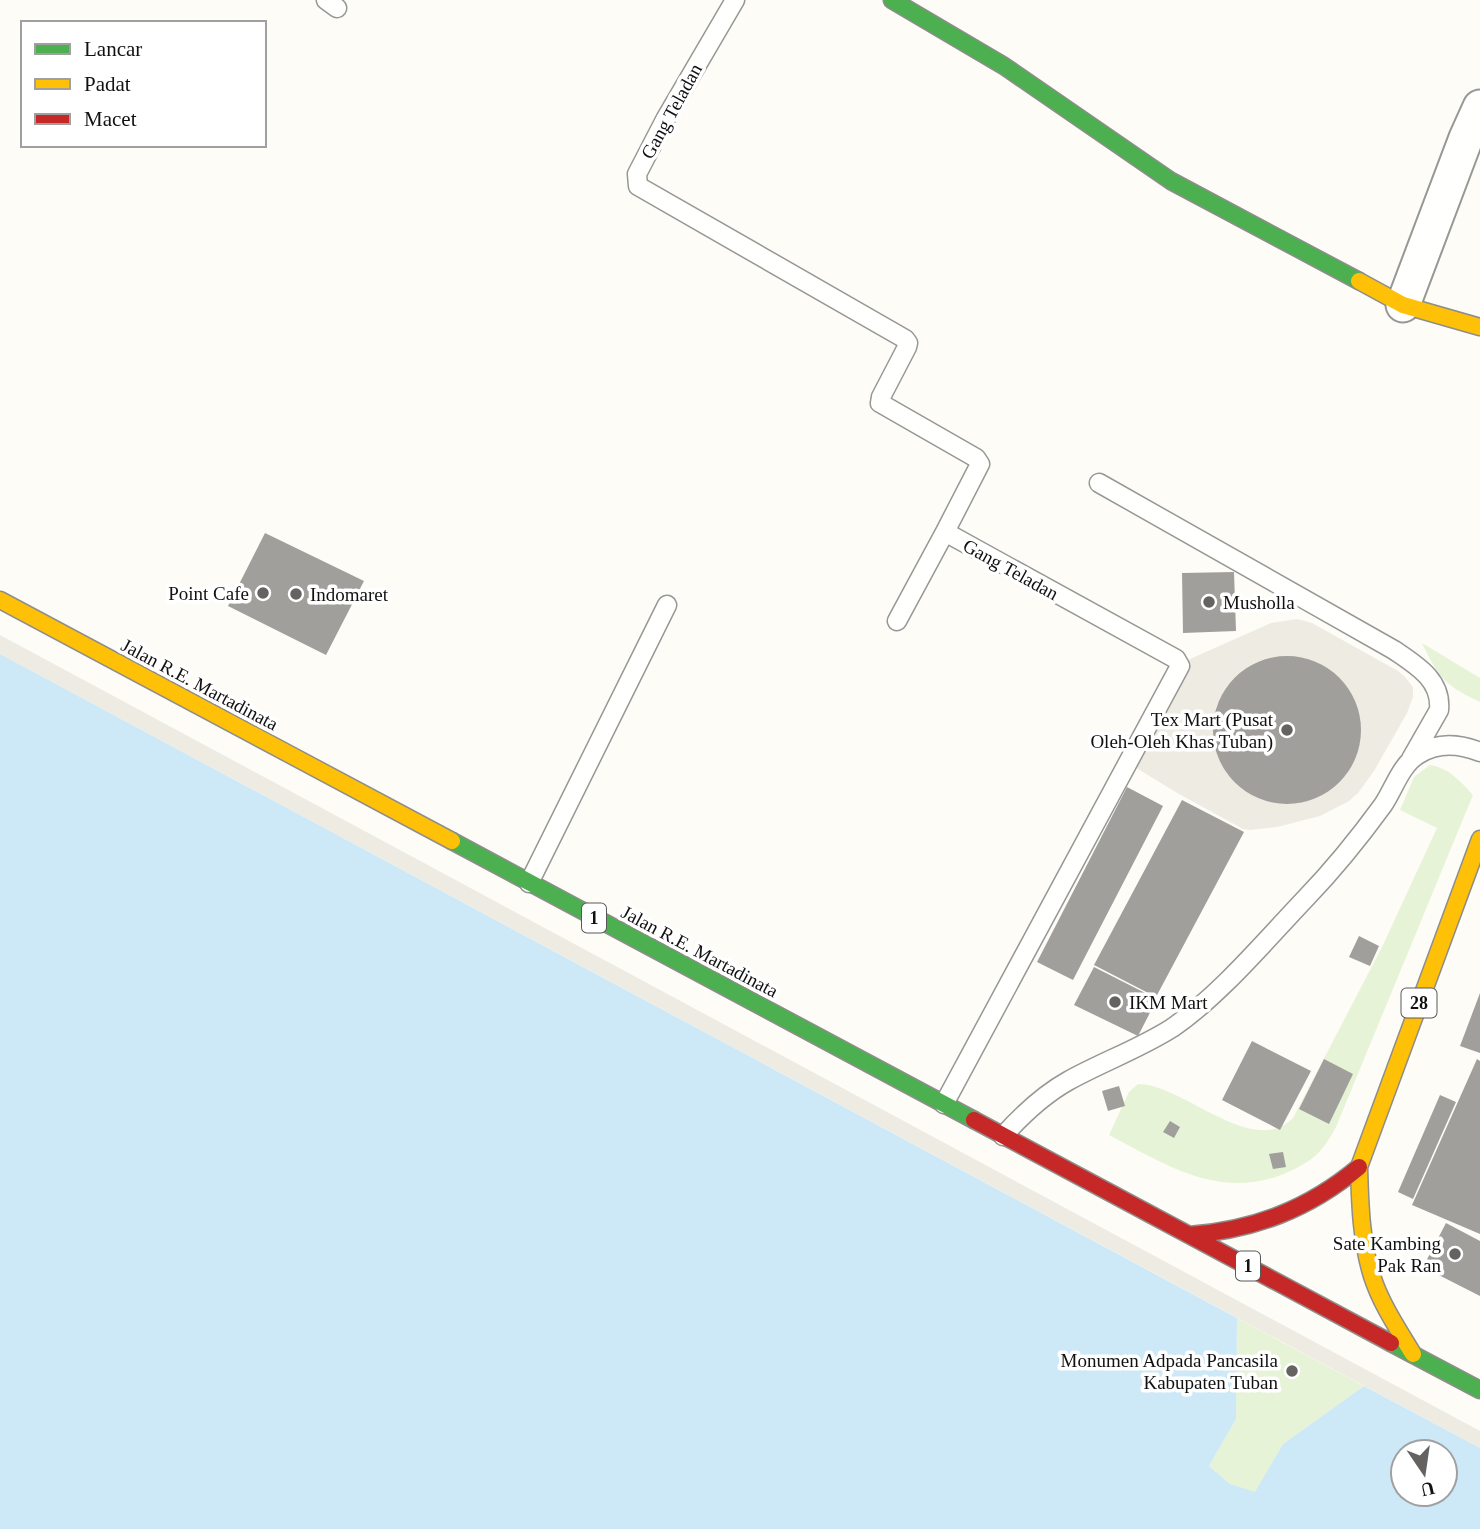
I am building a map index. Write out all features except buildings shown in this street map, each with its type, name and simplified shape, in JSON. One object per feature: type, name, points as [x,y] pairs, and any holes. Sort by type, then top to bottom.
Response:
[{"type":"main road","points":[[892,0],[1004,66],[1171,181],[1403,305],[1480,327]]},
{"type":"main road","name":"Jalan R.E. Martadinata","points":[[0,600],[1413,1354]]},
{"type":"main road","name":"28","points":[[1413,1354],[1388,1312],[1373,1277],[1362,1224],[1359,1167],[1480,839]]},
{"type":"main road","points":[[1189,1234],[1227,1231],[1278,1216],[1328,1192],[1359,1167]]},
{"type":"main road","name":"1","points":[[1413,1354],[1480,1390]]},
{"type":"street","points":[[1403,305],[1480,107]]},
{"type":"lane","name":"Gang Teladan","points":[[734,0],[666,118],[637,174],[637,184],[906,340],[906,350],[880,403],[976,458],[980,464],[945,532],[1176,659],[1180,666],[944,1104]]},
{"type":"lane","points":[[1003,1136],[1020,1118],[1055,1090],[1171,1028],[1223,984],[1318,886],[1344,855],[1385,802],[1439,710],[1437,688],[1419,667],[1394,650],[1099,483]]},
{"type":"lane","points":[[897,621],[945,532]]},
{"type":"lane","points":[[529,883],[667,605]]},
{"type":"lane","points":[[1409,762],[1430,749],[1443,746],[1456,745],[1480,752]]},
{"type":"green space","points":[[1422,643],[1480,678],[1480,702],[1458,691],[1438,673]]},
{"type":"green space","points":[[1430,765],[1449,772],[1473,795],[1336,1127],[1321,1150],[1310,1160],[1286,1173],[1262,1181],[1239,1183],[1194,1176],[1109,1135],[1129,1092],[1138,1084],[1156,1087],[1238,1125],[1258,1130],[1276,1128],[1293,1118],[1383,945],[1437,828],[1400,810],[1414,777]]},
{"type":"green space","points":[[1237,1318],[1364,1386],[1283,1444],[1255,1493],[1230,1484],[1209,1466],[1236,1419]]},
{"type":"shaded area","points":[[1297,619],[1312,623],[1398,671],[1413,687],[1413,697],[1407,713],[1374,771],[1349,801],[1320,816],[1277,827],[1250,830],[1243,829],[1179,794],[1133,766],[1190,659],[1271,623]],"holes":[[[1304,658],[1336,675],[1351,694],[1360,717],[1360,741],[1346,774],[1328,791],[1306,801],[1270,802],[1238,785],[1222,766],[1214,743],[1216,707],[1227,686],[1246,669],[1267,659]]]},
{"type":"shaded area","points":[[0,635],[1480,1431],[1480,1448],[0,654]]},
{"type":"water","points":[[0,654],[1237,1318],[1236,1419],[1209,1466],[1230,1484],[1255,1492],[1283,1444],[1364,1386],[1480,1448],[1480,1529],[0,1529]]},
{"type":"traffic: fast","points":[[892,0],[1004,66],[1171,181],[1359,281]]},
{"type":"traffic: fast","points":[[452,841],[974,1120]]},
{"type":"traffic: fast","points":[[1391,1343],[1480,1390]]},
{"type":"traffic: slow","points":[[1359,281],[1403,305],[1480,327]]},
{"type":"traffic: slow","points":[[0,600],[452,841]]},
{"type":"traffic: slow","points":[[1413,1354],[1385,1306],[1368,1263],[1363,1236],[1359,1167],[1480,839]]},
{"type":"traffic: jam","points":[[974,1120],[1391,1343]]},
{"type":"traffic: jam","points":[[1189,1235],[1236,1228],[1280,1215],[1320,1195],[1359,1167]]},
{"type":"place","name":"Point Cafe","points":[[263,593]]},
{"type":"place","name":"Indomaret","points":[[296,594]]},
{"type":"place","name":"Musholla","points":[[1209,602]]},
{"type":"place","name":"Tex Mart (Pusat Oleh-Oleh Khas Tuban)","points":[[1287,730]]},
{"type":"place","name":"IKM Mart","points":[[1115,1002]]},
{"type":"place","name":"Sate Kambing Pak Ran","points":[[1455,1254]]},
{"type":"place","name":"Monumen Adpada Pancasila Kabupaten Tuban","points":[[1292,1371]]}]
